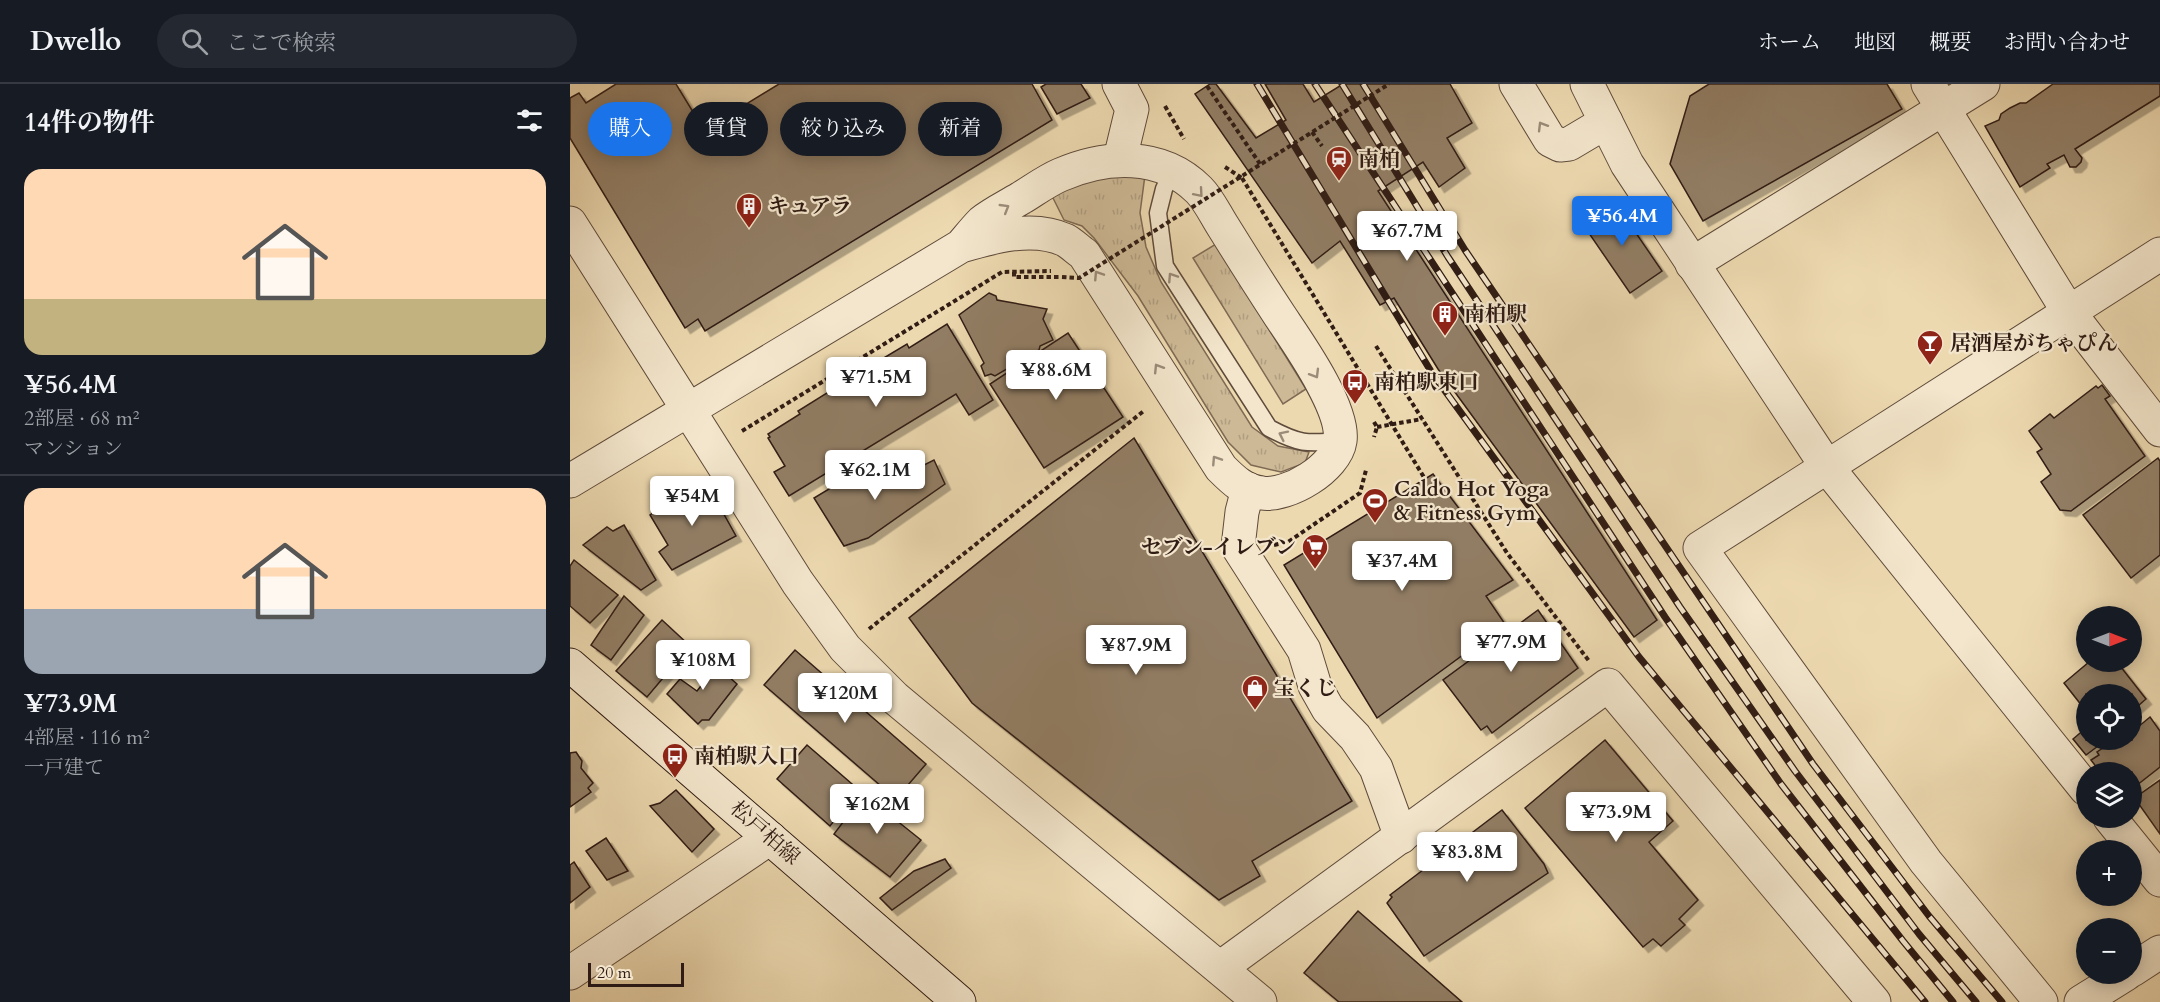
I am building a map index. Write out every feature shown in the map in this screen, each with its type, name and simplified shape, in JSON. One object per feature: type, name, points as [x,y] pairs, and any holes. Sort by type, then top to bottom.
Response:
[{"type":"street","points":[[1119,84],[1132,109],[1120,159]]},
{"type":"street","points":[[1516,84],[1550,140],[1560,144],[1569,144],[1606,122]]},
{"type":"street","points":[[1589,84],[1627,164],[1827,467],[2076,777]]},
{"type":"street","points":[[1692,264],[1935,96],[1983,84]]},
{"type":"street","points":[[1935,96],[2068,311],[2160,430]]},
{"type":"street","points":[[570,481],[961,246],[993,237],[1022,234],[1042,234],[1064,240],[1084,254],[1221,468],[1236,483],[1264,494],[1295,487],[1321,470],[1332,457],[1340,441],[1337,415],[1331,400],[1292,334],[1200,191],[1173,170],[1149,162],[1120,159],[1090,164],[1058,175],[983,221],[961,246]]},
{"type":"street","points":[[570,223],[798,583],[845,648],[895,698],[1260,1002]]},
{"type":"street","points":[[2041,1002],[1926,862],[1700,548],[2160,254]]},
{"type":"street","points":[[1248,489],[1242,512],[1238,547],[1304,650],[1315,686],[1328,709],[1355,737],[1376,768],[1401,837]]},
{"type":"street","name":"松戸柏線","points":[[570,665],[959,1002]]},
{"type":"street","points":[[1220,968],[1608,685],[1867,1000]]},
{"type":"street","points":[[2118,828],[2160,880]]},
{"type":"street","points":[[570,973],[770,838]]},
{"type":"street","points":[[2142,964],[2160,952]]},
{"type":"street","points":[[2081,1002],[2110,984]]},
{"type":"lane","points":[[1173,170],[1164,189],[1158,213],[1165,266],[1269,428],[1295,441],[1314,444],[1340,441]]},
{"type":"path","points":[[1014,272],[1014,277],[1079,278],[1389,84]]},
{"type":"path","points":[[1207,86],[1260,164]]},
{"type":"path","points":[[1163,102],[1184,139]]},
{"type":"path","points":[[1312,132],[1322,146]]},
{"type":"path","points":[[1242,178],[1425,478]]},
{"type":"path","points":[[1376,346],[1507,553],[1608,685]]},
{"type":"path","points":[[845,648],[1147,408]]},
{"type":"path","points":[[1377,427],[1422,419]]},
{"type":"green space","points":[[1095,175],[1145,175],[1140,213],[1146,247],[1161,282],[1252,427],[1278,446],[1309,452],[1305,463],[1281,472],[1251,465],[1228,442],[1138,296],[1094,238],[1082,226],[1064,220],[1050,192]]},
{"type":"green space","points":[[1216,244],[1306,389],[1283,404],[1193,258]]},
{"type":"building","name":"キュアラ","points":[[616,84],[676,84],[687,102],[684,102],[684,156],[768,156],[768,102],[750,102],[779,84],[1032,84],[1052,120],[1002,150],[1002,102],[918,102],[918,156],[993,156],[705,331],[698,319],[685,328],[570,138],[570,98],[579,93],[586,103]]},
{"type":"building","points":[[1046,84],[1081,84],[1090,98],[1057,114],[1041,87]]},
{"type":"building","name":"南柏駅","points":[[1210,84],[1216,84],[1256,138],[1286,120],[1265,84],[1303,84],[1314,102],[1343,84],[1450,84],[1472,123],[1447,138],[1465,168],[1439,187],[1423,162],[1378,191],[1657,620],[1634,637],[1438,369],[1394,298],[1380,305],[1340,241],[1312,263],[1195,94]]},
{"type":"building","points":[[1709,84],[1887,84],[1902,109],[1703,221],[1670,164],[1690,96]]},
{"type":"building","points":[[2053,84],[2160,84],[2160,96],[2075,149],[2082,158],[2076,167],[2070,167],[2064,155],[2047,164],[2050,168],[2020,187],[1985,126],[1999,120],[2001,114],[2010,108],[2026,103]]},
{"type":"building","points":[[1614,201],[1662,271],[1630,293],[1582,223]]},
{"type":"building","points":[[989,293],[996,296],[997,300],[1047,309],[1043,319],[1053,340],[995,376],[991,374],[985,376],[981,366],[984,363],[959,315]]},
{"type":"building","points":[[947,324],[993,400],[969,415],[956,394],[789,496],[774,472],[785,466],[768,438],[770,437],[768,434],[800,414],[798,411],[830,391],[832,395],[880,366],[877,362],[907,344],[909,348]]},
{"type":"building","points":[[1068,333],[1123,417],[1044,468],[990,384]]},
{"type":"building","points":[[2102,385],[2110,396],[2105,399],[2145,456],[2071,511],[2060,510],[2041,482],[2051,474],[2037,452],[2042,449],[2029,431],[2050,414],[2054,418],[2096,386],[2098,388]]},
{"type":"building","points":[[1134,438],[1352,801],[1252,861],[1260,876],[1219,900],[972,703],[909,618]]},
{"type":"building","points":[[2158,458],[2160,461],[2160,555],[2131,578],[2083,515]]},
{"type":"building","points":[[934,460],[945,484],[868,538],[844,546],[814,498],[867,466],[876,489]]},
{"type":"building","points":[[1433,474],[1513,580],[1486,596],[1505,624],[1377,718],[1284,565]]},
{"type":"building","points":[[706,482],[736,536],[672,570],[659,552],[668,545],[650,515],[664,505],[668,507]]},
{"type":"building","points":[[624,525],[656,580],[641,590],[583,545],[607,527],[613,531]]},
{"type":"building","points":[[574,560],[618,595],[590,623],[570,606],[570,566]]},
{"type":"building","points":[[624,596],[644,615],[611,660],[591,645]]},
{"type":"building","points":[[1538,610],[1578,668],[1492,733],[1487,726],[1481,730],[1443,680]]},
{"type":"building","points":[[662,620],[690,646],[647,697],[616,671]]},
{"type":"building","points":[[795,650],[926,764],[896,799],[764,685]]},
{"type":"building","points":[[702,653],[737,684],[709,720],[702,720],[698,724],[667,694],[680,679],[697,691],[704,682],[689,669]]},
{"type":"building","points":[[2077,672],[2125,672],[2134,684],[2076,684],[2076,698],[2064,683]]},
{"type":"building","points":[[2150,717],[2160,731],[2160,767],[2142,781],[2142,762],[2092,762],[2091,760],[2099,755],[2097,752],[2100,750],[2142,750],[2142,724]]},
{"type":"building","points":[[1605,740],[1673,821],[1649,842],[1698,900],[1679,919],[1685,925],[1661,946],[1653,939],[1643,947],[1525,808]]},
{"type":"building","points":[[807,745],[859,790],[830,826],[777,779]]},
{"type":"building","points":[[2082,750],[2093,750],[2086,755]]},
{"type":"building","points":[[576,752],[582,761],[581,768],[593,783],[588,788],[591,792],[570,807],[570,753]]},
{"type":"building","points":[[2160,780],[2160,834],[2142,808],[2142,793]]},
{"type":"building","points":[[868,789],[881,803],[881,808],[921,840],[890,877],[834,834]]},
{"type":"building","points":[[676,790],[714,829],[692,852],[650,806],[660,803]]},
{"type":"building","points":[[1502,810],[1544,864],[1548,873],[1424,956],[1387,903],[1392,897],[1390,895]]},
{"type":"building","points":[[606,838],[628,871],[607,880],[586,851]]},
{"type":"building","points":[[945,859],[951,868],[892,910],[880,898],[914,871]]},
{"type":"building","points":[[574,862],[590,887],[570,903],[570,865]]},
{"type":"building","points":[[1358,911],[1462,1002],[1339,1002],[1304,973]]},
{"type":"railway","points":[[1257,84],[1432,373],[1639,657],[1925,1002]]},
{"type":"railway","points":[[1315,84],[1665,617],[1781,784],[1953,1002]]},
{"type":"railway","points":[[1342,84],[1448,257],[1680,607],[1795,771],[1919,934],[1976,1002]]},
{"type":"railway","points":[[1363,84],[1465,250],[1813,764],[1929,916],[2002,1002]]},
{"type":"place","name":"南柏","points":[[1339,182]]},
{"type":"place","name":"キュアラ","points":[[749,229]]},
{"type":"place","name":"南柏駅","points":[[1445,337]]},
{"type":"place","name":"居酒屋がちゃぴん","points":[[1930,366]]},
{"type":"place","name":"南柏駅東口","points":[[1355,405]]},
{"type":"place","name":"Caldo Hot Yoga & Fitness Gym","points":[[1375,524]]},
{"type":"place","name":"セブン-イレブン","points":[[1315,570]]},
{"type":"place","name":"宝くじ","points":[[1255,711]]},
{"type":"place","name":"南柏駅入口","points":[[675,779]]}]
